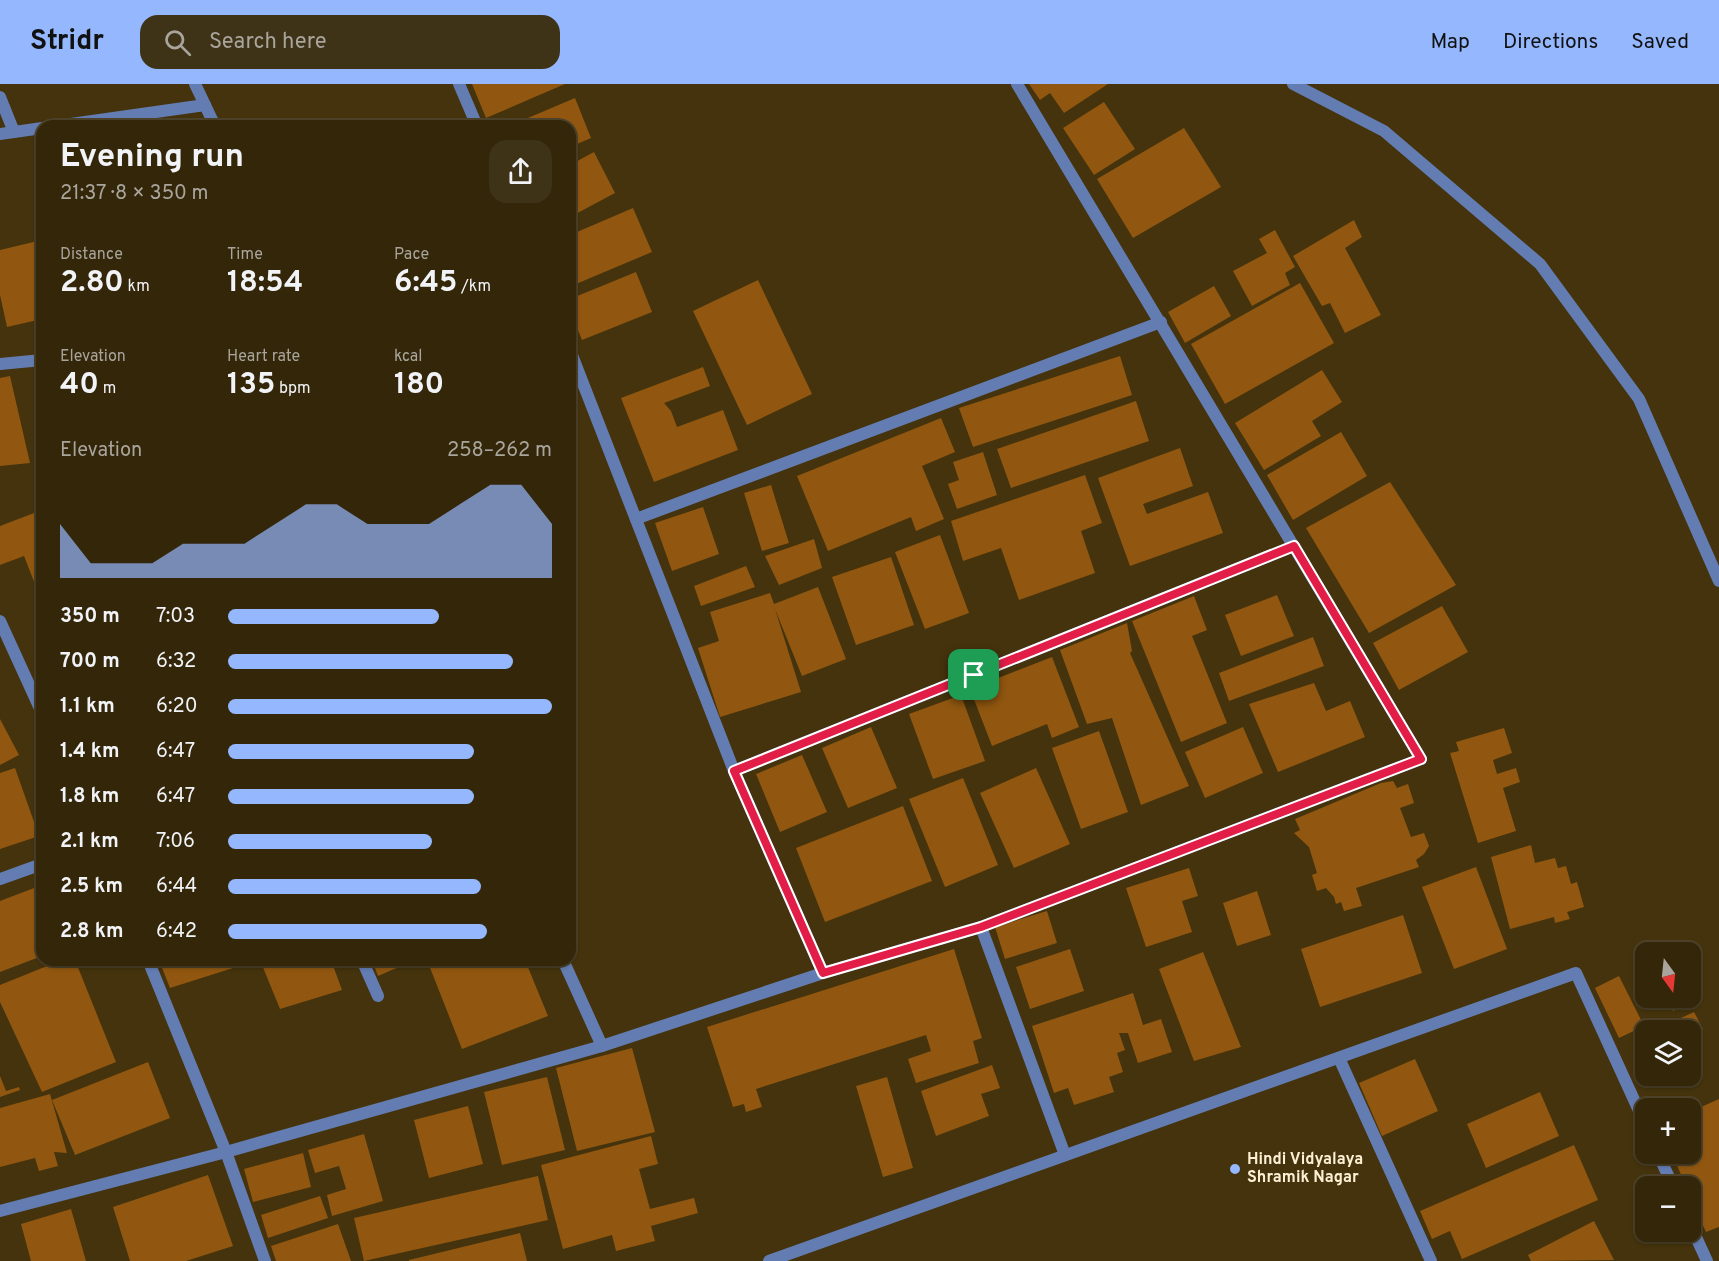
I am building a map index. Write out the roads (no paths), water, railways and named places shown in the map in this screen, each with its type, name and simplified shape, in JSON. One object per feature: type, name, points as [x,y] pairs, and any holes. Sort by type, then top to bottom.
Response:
[{"type":"street","points":[[195,84],[212,120]]},
{"type":"street","points":[[459,84],[474,120]]},
{"type":"street","points":[[0,1211],[226,1152],[602,1046],[823,973],[981,927],[1421,759],[1017,84]]},
{"type":"street","points":[[1293,84],[1383,131],[1540,264],[1639,399],[1719,581]]},
{"type":"street","points":[[0,97],[14,132]]},
{"type":"street","points":[[99,120],[205,105]]},
{"type":"street","points":[[0,134],[36,129]]},
{"type":"street","points":[[636,519],[1161,322]]},
{"type":"street","points":[[0,364],[36,361]]},
{"type":"street","points":[[576,365],[734,771],[823,973]]},
{"type":"street","points":[[734,771],[1294,546]]},
{"type":"street","points":[[0,621],[36,700]]},
{"type":"street","points":[[0,879],[36,866]]},
{"type":"street","points":[[981,927],[1065,1155]]},
{"type":"street","points":[[150,966],[226,1152],[265,1261]]},
{"type":"street","points":[[365,966],[378,996]]},
{"type":"street","points":[[566,966],[602,1046]]},
{"type":"street","points":[[770,1261],[1576,973],[1635,1102]]},
{"type":"street","points":[[1339,1058],[1431,1261]]},
{"type":"street","points":[[1698,1242],[1707,1261]]},
{"type":"place","name":"Hindi Vidyalaya Shramik Nagar","points":[[1235,1169]]}]
